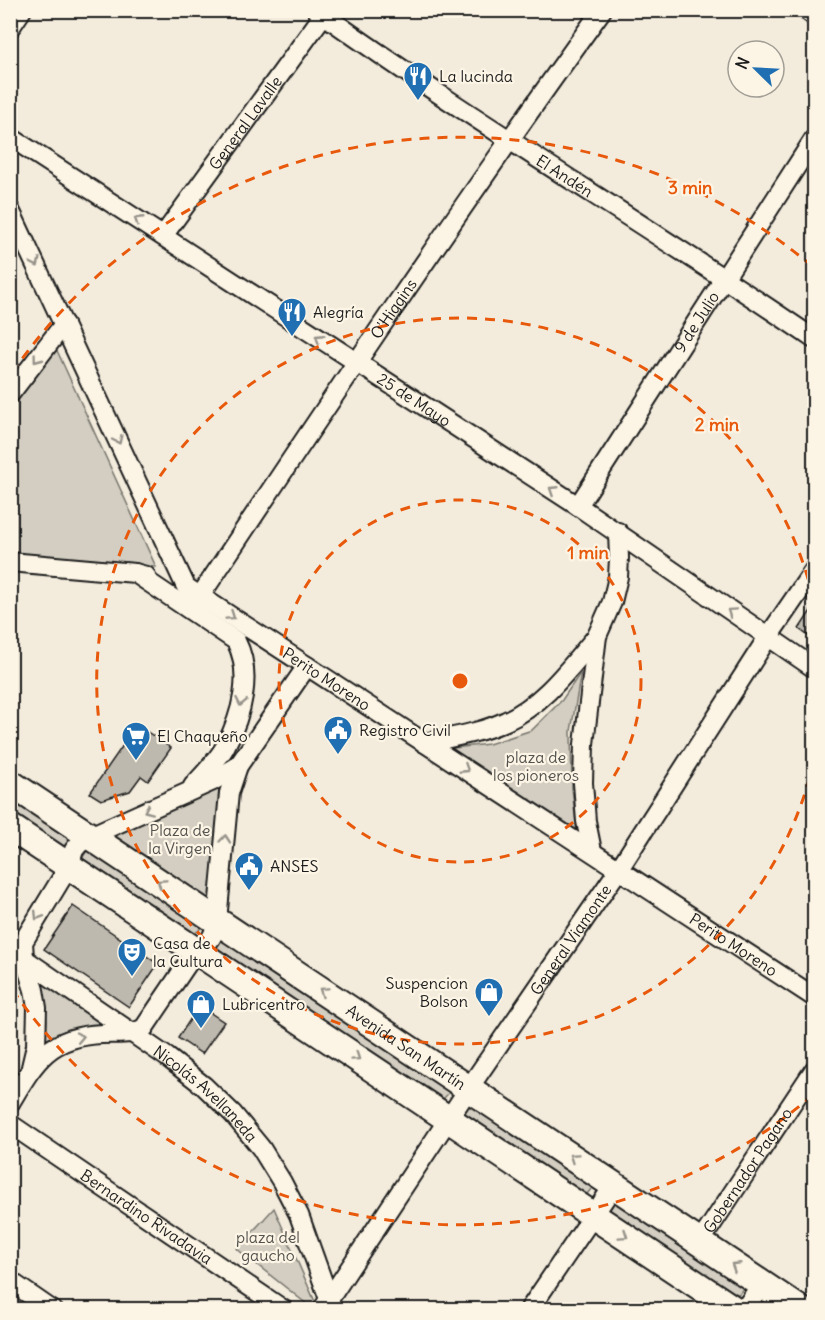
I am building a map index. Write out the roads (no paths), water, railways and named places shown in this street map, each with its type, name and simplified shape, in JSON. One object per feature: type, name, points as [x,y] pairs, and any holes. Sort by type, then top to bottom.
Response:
[{"type":"main road","name":"Avenida San Martín","points":[[10,783],[801,1310]]},
{"type":"main road","points":[[10,827],[735,1310]]},
{"type":"street","points":[[10,28],[22,10]]},
{"type":"street","name":"O'Higgins","points":[[192,597],[508,140],[602,10]]},
{"type":"street","points":[[806,10],[814,16]]},
{"type":"street","name":"El Andén","points":[[323,12],[508,140],[725,278],[814,339]]},
{"type":"street","name":"General Lavalle","points":[[163,236],[323,12]]},
{"type":"street","name":"25 de Mayo","points":[[10,137],[618,532],[814,668]]},
{"type":"street","name":"9 de Julio","points":[[578,506],[814,139]]},
{"type":"street","points":[[10,210],[192,597],[236,641],[243,655],[245,684],[239,714],[225,747],[188,792]]},
{"type":"street","points":[[10,394],[64,324]]},
{"type":"street","points":[[425,743],[508,720],[526,709],[554,686],[597,636],[612,602],[620,558],[618,532]]},
{"type":"street","points":[[10,562],[135,573],[192,597]]},
{"type":"street","name":"General Viamonte","points":[[325,1304],[619,869],[768,637],[814,570]]},
{"type":"street","name":"Perito Moreno","points":[[192,597],[308,666],[814,997]]},
{"type":"street","points":[[592,851],[582,783],[584,744],[597,636]]},
{"type":"street","points":[[10,1103],[32,1067],[47,1051],[61,1042],[82,1036],[133,1034],[144,1028],[196,951],[213,937],[217,921],[229,793],[238,766],[308,666]]},
{"type":"street","points":[[32,1067],[36,1046],[37,1008],[34,990],[17,953],[69,866],[74,850],[90,836],[213,781],[238,766]]},
{"type":"street","name":"Nicolás Avellaneda","points":[[17,953],[204,1086],[233,1114],[261,1148],[299,1215],[325,1304]]},
{"type":"street","name":"Gobernador Pagano","points":[[700,1242],[814,1070]]},
{"type":"street","name":"Bernardino Rivadavia","points":[[10,1124],[284,1310]]},
{"type":"street","points":[[529,1310],[614,1185]]},
{"type":"street","points":[[10,1281],[52,1310]]},
{"type":"street","points":[[744,1310],[762,1283]]},
{"type":"place","name":"La lucinda","points":[[418,102]]},
{"type":"place","name":"Alegría","points":[[292,338]]},
{"type":"place","name":"Registro Civil","points":[[338,756]]},
{"type":"place","name":"El Chaqueño","points":[[136,762]]},
{"type":"place","name":"ANSES","points":[[249,892]]},
{"type":"place","name":"Casa de la Cultura","points":[[132,978]]},
{"type":"place","name":"Suspencion Bolson","points":[[489,1018]]},
{"type":"place","name":"Lubricentro","points":[[201,1030]]},
{"type":"park label","name":"plaza de los pioneros","points":[[536,766]]},
{"type":"park label","name":"Plaza de la Virgen","points":[[180,839]]},
{"type":"park label","name":"plaza del gaucho","points":[[268,1246]]}]
